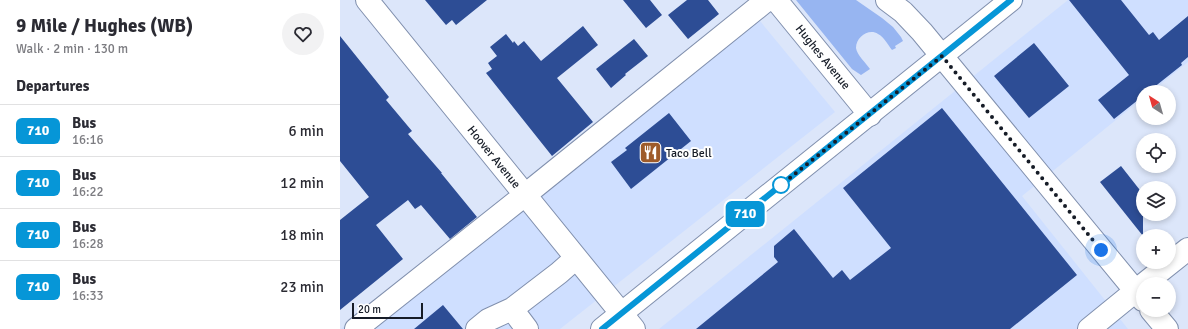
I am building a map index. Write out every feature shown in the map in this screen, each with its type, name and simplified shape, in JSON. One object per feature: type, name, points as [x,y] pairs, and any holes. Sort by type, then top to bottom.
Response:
[{"type":"street","name":"Hoover Avenue","points":[[367,0],[628,321]]},
{"type":"street","points":[[356,329],[767,0]]},
{"type":"street","name":"Hughes Avenue","points":[[776,0],[870,115]]},
{"type":"street","points":[[887,0],[911,20],[1136,284]]},
{"type":"street","points":[[602,329],[628,321],[870,115],[1011,0]]},
{"type":"street","points":[[1156,277],[1188,249]]},
{"type":"street","points":[[477,329],[488,320],[512,310],[576,258]]},
{"type":"street","points":[[1089,329],[1136,294]]},
{"type":"street","points":[[512,310],[527,329]]},
{"type":"street","points":[[1157,317],[1167,329]]},
{"type":"shaded area","points":[[796,0],[856,0],[893,27],[903,41],[892,50],[880,35],[874,32],[867,33],[861,37],[858,40],[856,48],[870,69],[861,75],[852,69]]},
{"type":"shaded area","points":[[1068,0],[1188,0],[1188,62],[1160,85],[1136,85],[1136,104],[1022,196],[1128,329],[659,329]]},
{"type":"shaded area","points":[[746,4],[835,112],[560,329],[341,329],[540,168]]},
{"type":"building","points":[[425,0],[487,0],[456,25],[452,20],[446,25]]},
{"type":"building","points":[[623,0],[650,0],[662,15],[646,28]]},
{"type":"building","points":[[687,0],[708,0],[719,14],[688,39],[668,15]]},
{"type":"building","points":[[1069,0],[1121,0],[1149,35],[1153,32],[1159,40],[1188,16],[1188,57],[1181,63],[1182,65],[1157,85],[1136,85],[1136,102],[1114,119],[1098,100],[1129,75]]},
{"type":"building","points":[[583,26],[598,45],[557,78],[593,122],[552,156],[486,73],[492,69],[488,63],[497,56],[490,47],[506,34],[513,43],[514,41],[518,46],[524,41],[541,61]]},
{"type":"building","points":[[340,36],[389,97],[386,100],[412,131],[408,134],[442,173],[477,217],[450,239],[421,205],[415,209],[408,200],[376,225],[403,259],[340,310],[340,220],[369,197],[340,161]]},
{"type":"building","points":[[634,39],[648,56],[625,74],[626,75],[611,88],[596,69]]},
{"type":"building","points":[[1034,43],[1069,86],[1029,118],[994,76]]},
{"type":"building","points":[[942,108],[1077,275],[1010,329],[696,329],[778,262],[774,257],[774,246],[794,229],[833,278],[842,270],[850,280],[891,248],[843,188]]},
{"type":"building","name":"Taco Bell","points":[[669,113],[691,141],[631,189],[611,162],[627,150],[625,148]]},
{"type":"building","points":[[1121,166],[1136,185],[1136,221],[1143,221],[1143,229],[1137,229],[1100,182]]},
{"type":"building","points":[[443,305],[463,329],[414,329]]},
{"type":"bus line","name":"710","points":[[602,329],[870,115],[1011,0]]},
{"type":"place","name":"Taco Bell","points":[[650,153]]},
{"type":"route","points":[[781,185],[780,186],[942,56],[1101,250]]}]
